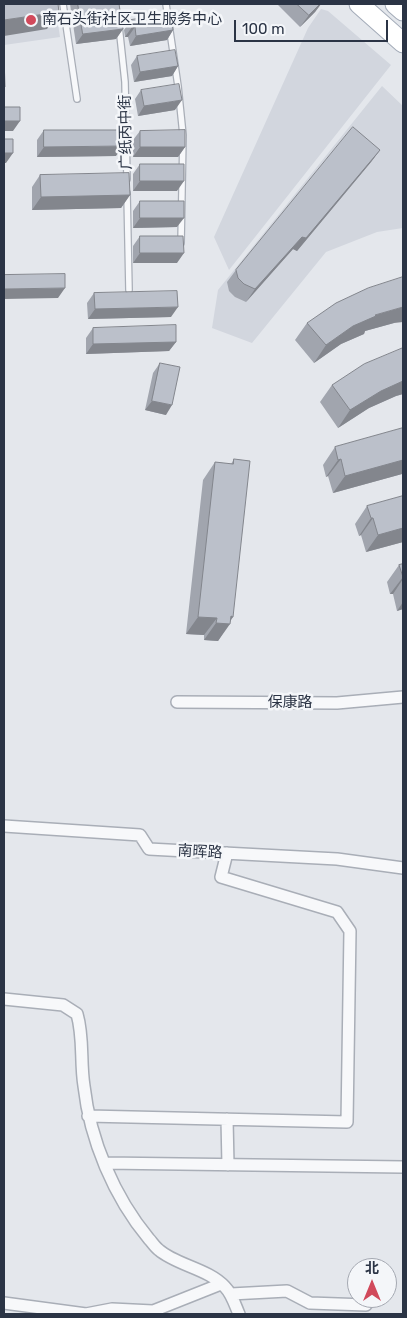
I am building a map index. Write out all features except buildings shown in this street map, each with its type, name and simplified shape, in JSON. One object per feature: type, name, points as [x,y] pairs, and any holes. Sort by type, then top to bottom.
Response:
[{"type":"main road","points":[[359,4],[403,43]]},
{"type":"street","name":"保康路","points":[[176,702],[337,703],[403,697]]},
{"type":"street","name":"南晖路","points":[[4,826],[140,835],[149,849],[337,859],[403,868]]},
{"type":"street","points":[[88,1116],[347,1122],[350,930],[337,912],[222,877],[227,853]]},
{"type":"street","points":[[4,998],[63,1005],[77,1014],[82,1030],[83,1084],[88,1116],[105,1163],[124,1205],[160,1251],[212,1277],[221,1284],[231,1294],[239,1314]]},
{"type":"street","points":[[228,1119],[228,1165]]},
{"type":"street","points":[[105,1163],[403,1167]]},
{"type":"street","points":[[4,1303],[19,1310],[86,1314],[112,1309],[153,1311],[221,1284]]},
{"type":"street","points":[[231,1294],[287,1291],[310,1303],[347,1304]]},
{"type":"lane","points":[[63,4],[77,99]]},
{"type":"lane","points":[[166,4],[183,135],[181,247]]},
{"type":"lane","name":"广纸丙中街","points":[[119,23],[124,82],[129,290]]},
{"type":"shaded area","name":"南石头街社区卫生服务中心","points":[[4,4],[55,4],[60,37],[4,45]]},
{"type":"shaded area","points":[[321,9],[328,11],[391,65],[229,270],[214,237],[308,28]]},
{"type":"shaded area","points":[[382,86],[403,106],[403,228],[377,232],[326,252],[252,343],[212,328],[218,290]]},
{"type":"place","name":"南石头街社区卫生服务中心","points":[[31,20]]}]
